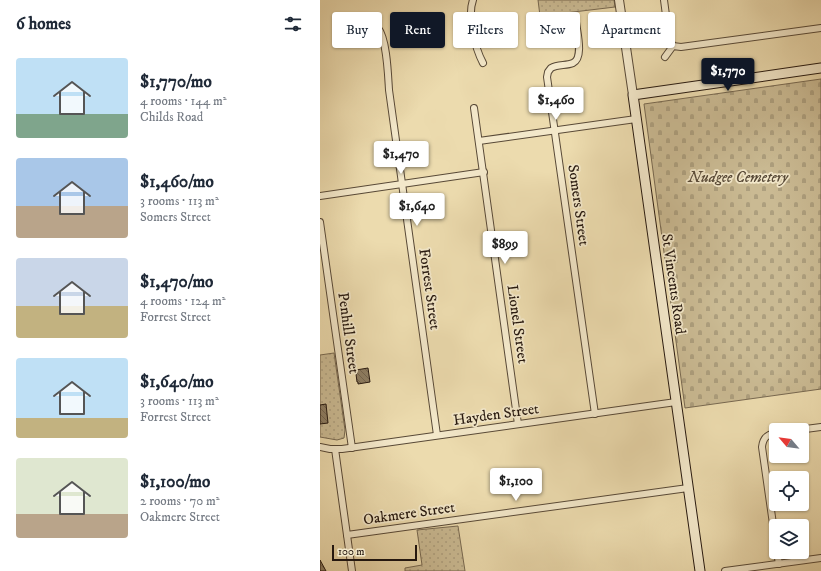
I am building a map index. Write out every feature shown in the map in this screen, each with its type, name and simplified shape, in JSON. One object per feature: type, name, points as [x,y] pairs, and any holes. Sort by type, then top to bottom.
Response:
[{"type":"main road","points":[[633,95],[821,68]]},
{"type":"main road","name":"St Vincents Road","points":[[633,95],[700,571]]},
{"type":"street","points":[[473,0],[470,10],[474,42],[483,63]]},
{"type":"street","name":"St Vincents Road","points":[[619,0],[633,95]]},
{"type":"street","points":[[664,0],[666,12]]},
{"type":"street","points":[[675,46],[681,47],[821,28]]},
{"type":"street","name":"Forrest Street","points":[[382,34],[437,435]]},
{"type":"street","name":"Somers Street","points":[[579,48],[578,59],[570,64],[554,66],[548,72],[547,77],[595,414]]},
{"type":"street","points":[[665,57],[672,48]]},
{"type":"street","name":"Lionel Street","points":[[474,108],[518,424]]},
{"type":"street","points":[[478,141],[636,119]]},
{"type":"street","points":[[320,196],[484,172]]},
{"type":"street","name":"Penhill Street","points":[[320,222],[352,448]]},
{"type":"street","name":"Hayden Street","points":[[320,447],[335,450],[352,448],[676,402]]},
{"type":"street","points":[[809,429],[821,427]]},
{"type":"street","points":[[769,435],[766,436],[763,441],[762,448],[772,519]]},
{"type":"street","points":[[335,450],[352,571]]},
{"type":"street","name":"Oakmere Street","points":[[347,535],[688,488]]},
{"type":"street","points":[[725,571],[821,558]]},
{"type":"street","points":[[778,559],[779,564]]},
{"type":"green space","points":[[538,0],[614,0],[615,7],[573,12],[540,12]]},
{"type":"green space","name":"Nudgee Cemetery","points":[[821,79],[821,389],[685,408],[644,104]]},
{"type":"green space","points":[[334,353],[345,430],[344,438],[337,440],[320,437],[320,355]]},
{"type":"green space","points":[[458,526],[465,571],[405,571],[405,568],[422,565],[417,530]]},
{"type":"building","points":[[368,368],[370,382],[358,384],[356,370]]},
{"type":"building","points":[[326,404],[328,423],[320,424],[320,405]]},
{"type":"building","points":[[320,560],[326,571],[320,571]]}]
